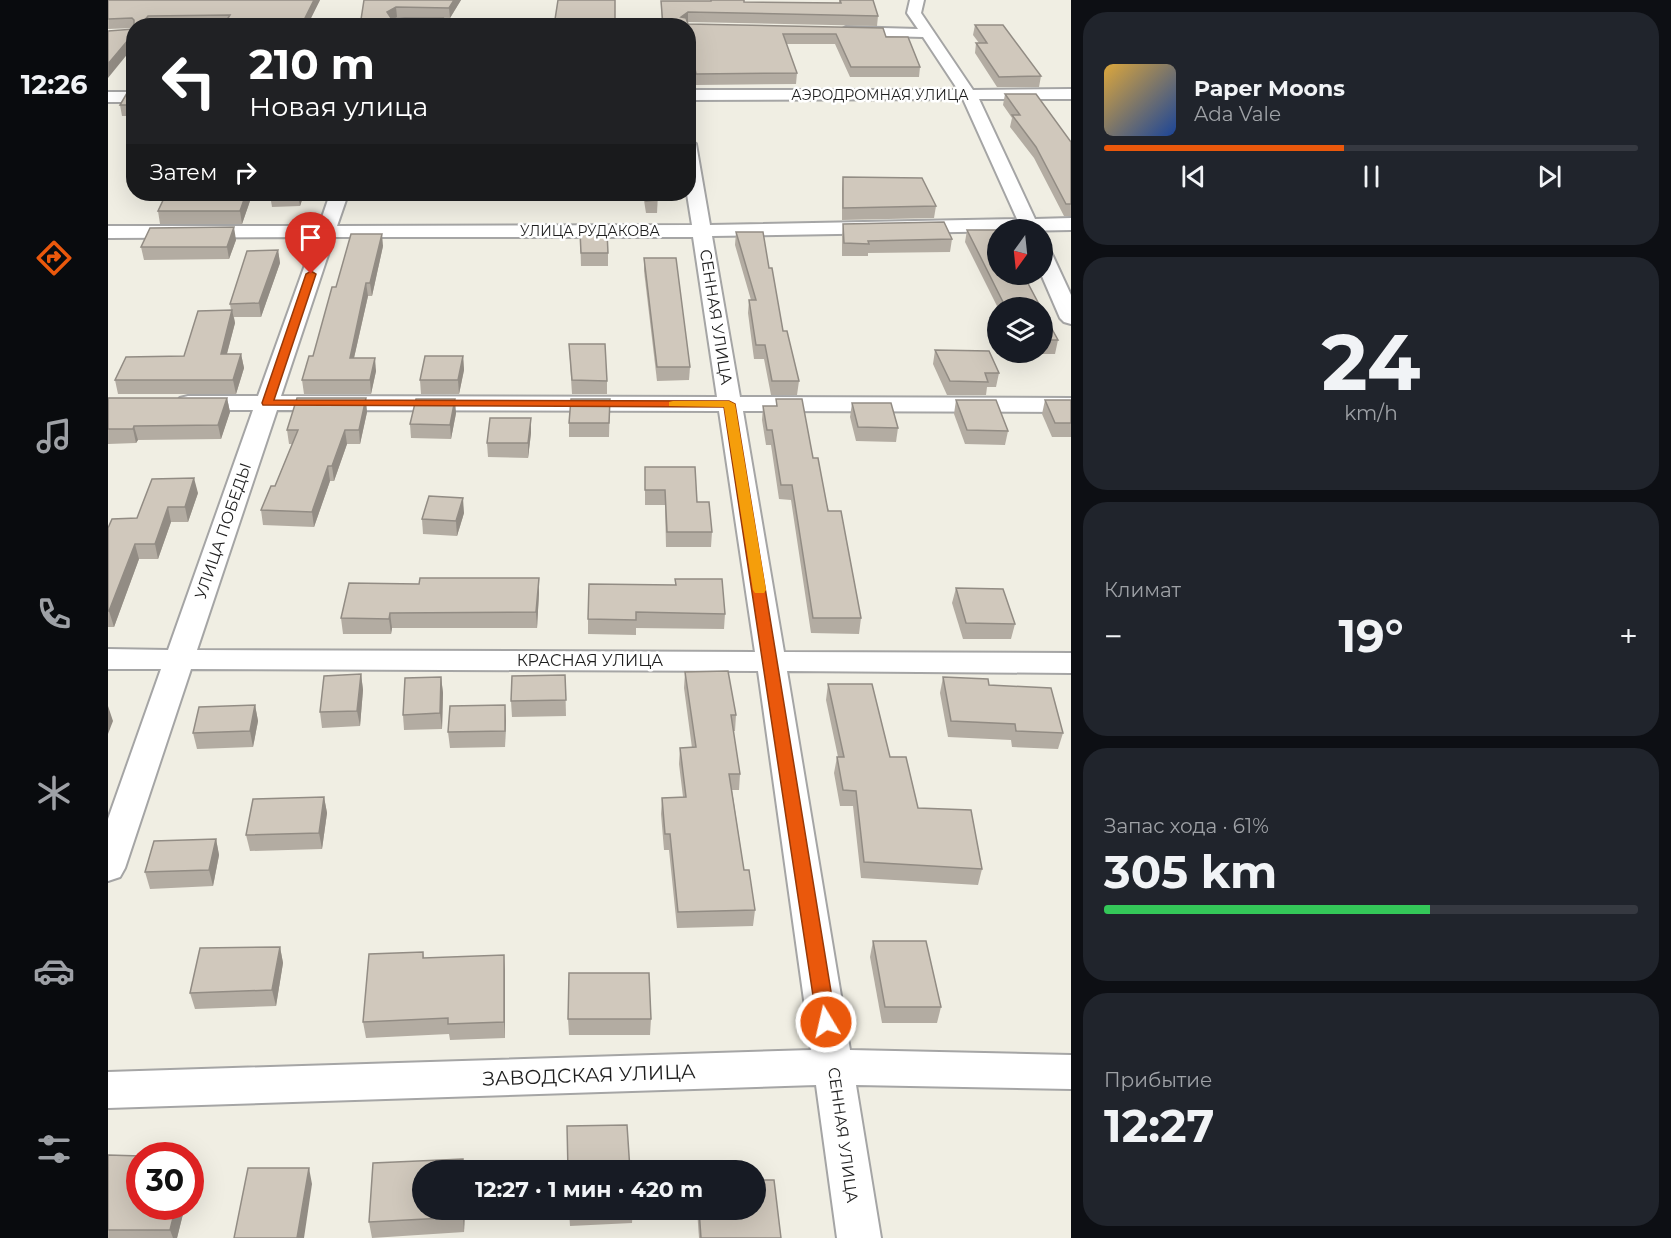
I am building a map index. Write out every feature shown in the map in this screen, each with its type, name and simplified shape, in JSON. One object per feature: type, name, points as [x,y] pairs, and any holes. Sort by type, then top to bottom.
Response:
[{"type":"street","points":[[917,0],[914,13],[925,33],[969,95],[1026,219]]},
{"type":"street","points":[[398,18],[402,8]]},
{"type":"street","points":[[831,31],[925,33]]},
{"type":"street","name":"АЭРОДРОМНАЯ УЛИЦА","points":[[696,95],[1071,94]]},
{"type":"street","points":[[108,97],[126,97]]},
{"type":"street","name":"СЕННАЯ УЛИЦА","points":[[696,194],[771,661],[859,1238]]},
{"type":"street","name":"УЛИЦА ПОБЕДЫ","points":[[108,868],[337,201]]},
{"type":"street","name":"УЛИЦА РУДАКОВА","points":[[1053,225],[1071,224]]},
{"type":"street","name":"УЛИЦА РУДАКОВА","points":[[108,232],[702,231],[987,228]]},
{"type":"street","points":[[1053,278],[1071,318]]},
{"type":"street","points":[[165,403],[1071,405]]},
{"type":"street","name":"КРАСНАЯ УЛИЦА","points":[[108,659],[1071,663]]},
{"type":"street","name":"ЗАВОДСКАЯ УЛИЦА","points":[[108,1090],[833,1067],[1071,1072]]},
{"type":"building","points":[[108,0],[314,0],[305,18],[228,18],[230,15],[108,19]]},
{"type":"building","points":[[364,0],[454,0],[449,8],[396,7],[387,12],[391,18],[361,18]]},
{"type":"building","points":[[558,0],[615,0],[615,18],[555,18]]},
{"type":"building","points":[[840,0],[873,0],[878,16],[688,12],[681,17],[686,18],[662,18],[661,1],[841,3]]},
{"type":"building","points":[[696,24],[883,28],[886,37],[908,37],[920,67],[851,67],[836,34],[783,34],[797,73],[696,74]]},
{"type":"building","points":[[975,25],[1003,25],[1041,76],[999,77],[976,43],[987,43]]},
{"type":"building","points":[[126,30],[126,43],[108,64],[108,31]]},
{"type":"building","points":[[1005,94],[1036,94],[1071,142],[1071,204],[1066,204],[1036,147],[1012,115],[1020,115]]},
{"type":"building","points":[[126,95],[126,105],[120,105]]},
{"type":"building","points":[[843,177],[922,178],[936,206],[843,208]]},
{"type":"building","points":[[163,201],[244,201],[240,211],[158,211]]},
{"type":"building","points":[[944,222],[952,239],[868,241],[869,244],[844,243],[843,224]]},
{"type":"building","points":[[234,227],[227,247],[141,247],[150,228]]},
{"type":"building","points":[[967,230],[987,230],[987,270]]},
{"type":"building","points":[[580,232],[607,232],[608,253],[581,253]]},
{"type":"building","points":[[736,232],[763,232],[783,331],[787,331],[799,381],[772,381],[765,345],[756,345],[749,300],[756,300]]},
{"type":"building","points":[[351,234],[382,234],[370,283],[366,283],[350,358],[375,358],[370,380],[302,380],[309,356],[313,356],[332,287],[336,287]]},
{"type":"building","points":[[278,250],[259,303],[230,304],[247,251]]},
{"type":"building","points":[[644,258],[676,258],[690,367],[657,367]]},
{"type":"building","points":[[994,285],[1029,285],[1035,297],[1000,297]]},
{"type":"building","points":[[232,310],[221,354],[241,354],[233,380],[115,380],[126,357],[184,356],[198,311]]},
{"type":"building","points":[[1053,331],[1058,340],[1053,340]]},
{"type":"building","points":[[569,344],[605,344],[607,381],[572,380]]},
{"type":"building","points":[[935,350],[987,351],[987,363],[994,363],[999,373],[985,373],[988,382],[950,381]]},
{"type":"building","points":[[425,356],[463,356],[458,380],[420,380]]},
{"type":"building","points":[[108,398],[227,398],[218,425],[134,426],[133,429],[108,429]]},
{"type":"building","points":[[297,398],[366,398],[359,430],[345,430],[332,466],[328,466],[312,512],[261,510],[271,486],[275,486],[298,430],[287,430]]},
{"type":"building","points":[[416,399],[455,399],[450,425],[410,424]]},
{"type":"building","points":[[571,399],[610,399],[609,423],[569,423]]},
{"type":"building","points":[[776,399],[802,399],[813,458],[818,458],[828,511],[841,511],[861,618],[813,618],[792,485],[781,485],[772,430],[767,430],[763,406],[777,406]]},
{"type":"building","points":[[956,400],[996,400],[1008,431],[967,430]]},
{"type":"building","points":[[1045,400],[1071,400],[1071,423],[1055,423]]},
{"type":"building","points":[[852,403],[891,403],[898,428],[858,427]]},
{"type":"building","points":[[490,418],[531,418],[528,443],[487,443]]},
{"type":"building","points":[[645,467],[695,467],[697,502],[709,502],[712,532],[667,532],[665,490],[645,490]]},
{"type":"building","points":[[194,478],[185,507],[168,507],[155,544],[135,544],[108,611],[108,528],[112,519],[137,518],[152,479]]},
{"type":"building","points":[[429,496],[463,498],[456,521],[422,519]]},
{"type":"building","points":[[420,578],[539,578],[536,612],[390,613],[389,619],[341,618],[349,583],[419,584]]},
{"type":"building","points":[[675,579],[722,579],[725,614],[636,612],[636,620],[588,619],[589,584],[676,585]]},
{"type":"building","points":[[956,588],[1003,589],[1015,624],[966,623]]},
{"type":"building","points":[[728,671],[736,715],[731,715],[740,774],[729,774],[744,870],[749,870],[755,910],[678,912],[670,834],[665,834],[662,798],[686,797],[680,748],[696,747],[685,672]]},
{"type":"building","points":[[361,674],[357,711],[320,712],[324,676]]},
{"type":"building","points":[[565,675],[566,700],[511,701],[512,676]]},
{"type":"building","points":[[441,677],[440,713],[403,715],[405,678]]},
{"type":"building","points":[[943,677],[988,679],[989,685],[1051,688],[1063,733],[1016,731],[1015,724],[951,721]]},
{"type":"building","points":[[828,684],[872,684],[890,757],[906,757],[918,808],[971,810],[982,869],[864,862],[856,791],[843,790],[837,757],[844,757]]},
{"type":"building","points":[[255,705],[250,731],[193,733],[199,707]]},
{"type":"building","points":[[505,705],[505,731],[448,732],[450,706]]},
{"type":"building","points":[[324,797],[319,833],[246,835],[253,799]]},
{"type":"building","points":[[216,839],[209,870],[145,872],[154,841]]},
{"type":"building","points":[[873,941],[926,941],[941,1007],[885,1007]]},
{"type":"building","points":[[280,947],[272,990],[190,993],[200,948]]},
{"type":"building","points":[[423,952],[423,958],[504,955],[504,1022],[448,1024],[448,1018],[363,1022],[369,954]]},
{"type":"building","points":[[569,973],[649,973],[651,1019],[568,1019]]},
{"type":"building","points":[[627,1125],[629,1160],[568,1160],[567,1126]]},
{"type":"building","points":[[108,1155],[126,1156],[126,1220],[172,1220],[170,1230],[108,1230]]},
{"type":"building","points":[[412,1161],[412,1220],[369,1222],[373,1163]]},
{"type":"building","points":[[248,1168],[309,1168],[297,1238],[234,1238]]},
{"type":"building","points":[[766,1180],[774,1180],[781,1238],[701,1238],[700,1220],[766,1220]]},
{"type":"slow traffic","points":[[673,404],[729,404],[759,590]]},
{"type":"route","points":[[311,274],[267,403],[729,404],[826,1022]]}]
